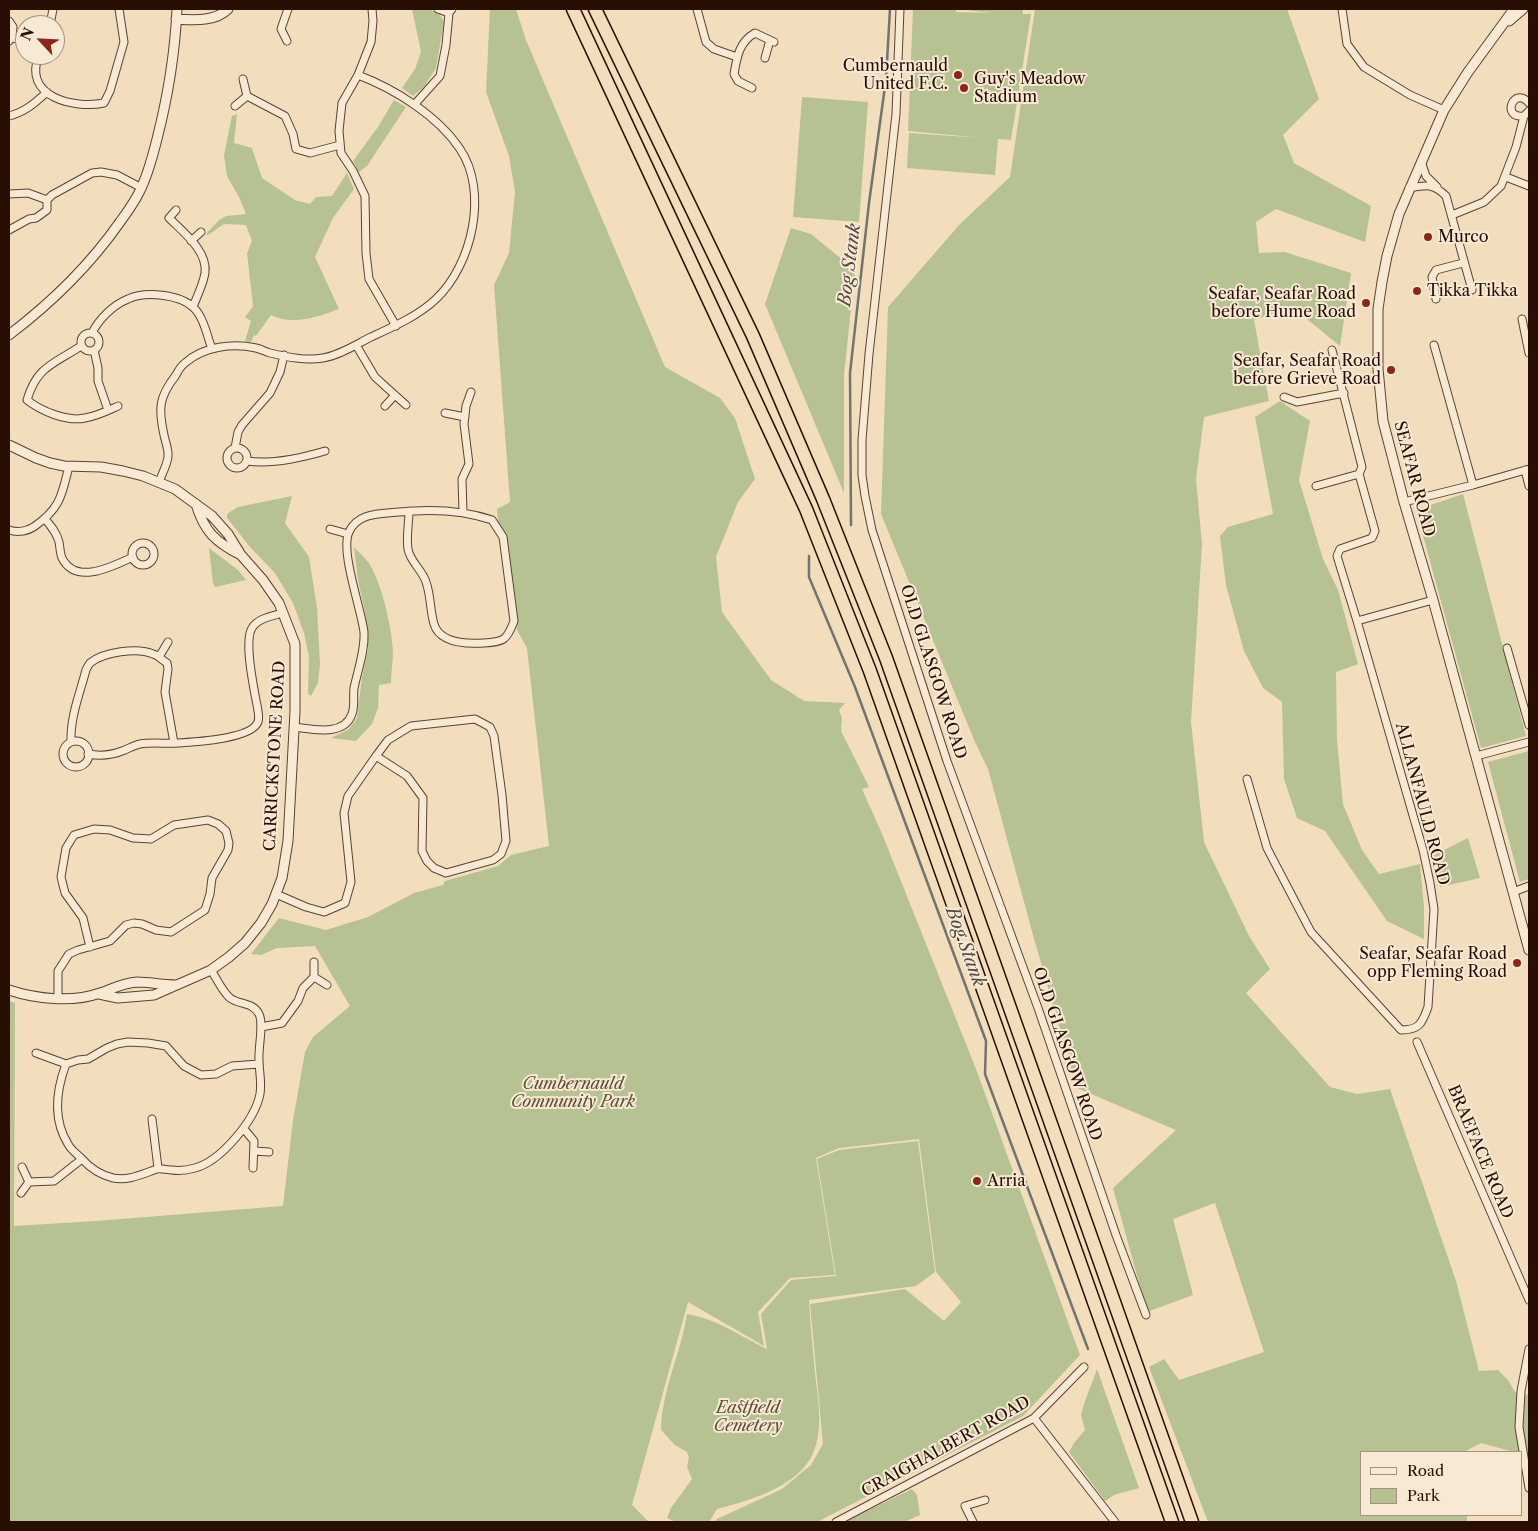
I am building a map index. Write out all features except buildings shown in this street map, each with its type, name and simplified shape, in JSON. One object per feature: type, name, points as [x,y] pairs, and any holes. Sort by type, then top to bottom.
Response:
[{"type":"highway","points":[[573,9],[806,509],[866,662],[1172,1522]]},
{"type":"highway","points":[[596,9],[753,336],[823,499],[886,658],[1192,1522]]},
{"type":"street","points":[[37,65],[36,71],[41,87],[54,98],[93,106],[104,104],[110,91],[124,42],[119,9]]},
{"type":"street","points":[[9,334],[45,305],[82,269],[113,232],[142,188],[165,108],[173,61],[177,9]]},
{"type":"street","points":[[176,19],[209,18],[221,15],[228,9]]},
{"type":"street","points":[[287,41],[281,29],[288,9]]},
{"type":"street","points":[[372,9],[371,42],[358,75],[342,103],[339,131],[340,145],[341,153],[353,171],[365,196],[366,254],[369,279],[396,326]]},
{"type":"street","points":[[414,105],[440,76],[450,11],[438,9]]},
{"type":"street","points":[[697,9],[706,42],[714,49],[737,57]]},
{"type":"street","name":"OLD GLASGOW ROAD","points":[[900,9],[896,114],[868,354],[862,440],[862,474],[866,503],[872,530],[947,760],[1038,1008],[1116,1235],[1146,1315]]},
{"type":"street","points":[[1342,9],[1347,44],[1364,67],[1410,95],[1444,110]]},
{"type":"street","name":"SEAFAR ROAD","points":[[1514,9],[1468,72],[1444,110],[1399,214],[1387,256],[1378,309],[1378,369],[1383,421],[1404,502],[1433,600],[1529,950]]},
{"type":"street","name":"SEAFAR ROAD","points":[[1500,29],[1523,9]]},
{"type":"street","points":[[9,21],[13,27],[11,39]]},
{"type":"street","points":[[752,88],[738,81],[734,74],[737,57],[745,39],[755,34],[772,41],[765,58]]},
{"type":"street","points":[[159,482],[168,455],[160,407],[162,397],[184,363],[199,354],[222,346],[257,348],[270,353],[307,359],[333,356],[396,326],[434,301],[445,289],[459,267],[467,250],[474,222],[474,185],[465,157],[448,134],[414,105],[358,75]]},
{"type":"street","points":[[243,79],[247,96],[285,116],[293,134],[296,149],[310,153],[340,145]]},
{"type":"street","points":[[9,116],[20,114],[47,92]]},
{"type":"street","points":[[235,106],[247,96]]},
{"type":"street","points":[[1527,114],[1518,117],[1513,113],[1512,104],[1518,98],[1525,99],[1529,103]]},
{"type":"street","points":[[1452,215],[1484,202],[1501,186],[1527,114]]},
{"type":"street","points":[[1421,161],[1426,176],[1446,196],[1472,290]]},
{"type":"street","points":[[47,200],[92,173],[109,172],[142,188]]},
{"type":"street","points":[[1506,176],[1529,186]]},
{"type":"street","points":[[1409,188],[1425,185],[1437,187]]},
{"type":"street","points":[[9,194],[28,193],[47,200]]},
{"type":"street","points":[[9,230],[29,219],[36,218],[47,210],[47,200]]},
{"type":"street","points":[[176,210],[169,218],[191,240],[202,256],[206,271],[193,307]]},
{"type":"street","points":[[191,240],[201,232]]},
{"type":"street","points":[[1436,298],[1432,277],[1436,270],[1464,263]]},
{"type":"street","points":[[92,332],[98,322],[128,298],[164,295],[193,307],[201,317],[212,349]]},
{"type":"street","points":[[1522,320],[1529,353]]},
{"type":"street","points":[[94,350],[86,350],[82,346],[80,340],[82,335],[92,332],[99,340],[94,350],[98,368],[98,381],[108,410]]},
{"type":"street","points":[[356,345],[370,370],[406,405]]},
{"type":"street","points":[[1434,345],[1473,485]]},
{"type":"street","points":[[82,346],[45,368],[31,385],[27,400],[38,409],[54,415],[82,419],[95,416],[118,406]]},
{"type":"street","name":"ALLANFAULD ROAD","points":[[1247,779],[1271,858],[1311,932],[1400,1030],[1412,1030],[1423,1022],[1428,1007],[1434,908],[1423,850],[1358,621],[1337,556],[1340,549],[1372,538],[1375,531],[1359,474],[1362,467],[1332,350]]},
{"type":"street","points":[[235,448],[238,432],[242,424],[270,393],[280,372],[284,355]]},
{"type":"street","points":[[463,512],[462,479],[469,464],[464,424],[466,406],[471,392]]},
{"type":"street","points":[[1284,398],[1296,402],[1344,393]]},
{"type":"street","points":[[385,406],[395,395]]},
{"type":"street","points":[[445,413],[465,416]]},
{"type":"street","name":"CARRICKSTONE ROAD","points":[[9,445],[36,458],[70,466],[101,467],[123,471],[159,482],[175,489],[196,503],[220,525],[241,555],[263,580],[278,603],[295,644],[294,727],[286,860],[276,894],[261,923],[245,943],[211,970],[154,995],[118,998],[99,994],[58,998],[34,996],[9,990]]},
{"type":"street","points":[[235,448],[242,449],[245,452],[247,461],[244,466],[238,468],[229,465],[227,455],[230,450],[235,448]]},
{"type":"street","points":[[247,461],[267,462],[325,451]]},
{"type":"street","points":[[9,530],[13,532],[30,530],[52,514],[57,505],[70,466]]},
{"type":"street","points":[[1404,502],[1527,469],[1529,486]]},
{"type":"street","points":[[1316,486],[1359,474]]},
{"type":"street","name":"CARRICKSTONE ROAD","points":[[196,503],[201,520],[208,531],[228,549],[241,555]]},
{"type":"street","points":[[294,727],[329,730],[345,724],[352,714],[364,632],[349,560],[347,538],[355,523],[367,515],[409,511],[463,512],[473,513],[492,520],[502,537],[514,621],[509,634],[504,640],[498,642],[464,644],[446,637],[434,626],[425,578],[408,550],[409,511]]},
{"type":"street","points":[[45,519],[58,536],[61,556],[66,564],[73,569],[82,572],[94,572],[133,557]]},
{"type":"street","points":[[330,529],[348,534]]},
{"type":"street","points":[[1358,621],[1433,600]]},
{"type":"street","points":[[88,754],[99,756],[119,752],[139,744],[174,743],[243,734],[254,728],[258,721],[258,710],[251,671],[249,638],[252,627],[262,619],[282,613]]},
{"type":"street","points":[[159,657],[168,642]]},
{"type":"street","points":[[1508,648],[1529,725]]},
{"type":"street","points":[[72,742],[71,729],[73,720],[86,670],[90,663],[103,657],[140,650],[154,654],[166,662],[168,669],[165,692],[174,743]]},
{"type":"street","points":[[276,894],[324,912],[345,903],[351,882],[344,813],[348,796],[376,756],[388,740],[411,726],[475,719],[490,727],[494,736],[502,795],[506,842],[501,854],[493,860],[456,872],[446,873],[434,868],[427,861],[422,851],[424,798],[407,776],[376,756]]},
{"type":"street","points":[[76,741],[86,746],[88,754],[82,765],[70,765],[64,759],[63,751],[72,742],[76,741]]},
{"type":"street","points":[[1476,756],[1529,742]]},
{"type":"street","points":[[58,998],[58,971],[69,954],[110,941],[126,925],[134,923],[156,930],[171,932],[205,910],[212,878],[228,850],[229,843],[226,831],[218,824],[208,820],[174,825],[151,839],[133,838],[102,829],[94,829],[74,835],[66,848],[61,877],[65,893],[83,918],[90,947]]},
{"type":"street","points":[[1512,892],[1529,886]]},
{"type":"street","points":[[261,1027],[282,1023],[298,1001],[303,988],[314,977],[314,962]]},
{"type":"street","points":[[66,1064],[57,1092],[61,1130],[68,1144],[94,1171],[113,1178],[131,1178],[150,1173],[158,1168],[174,1170],[194,1168],[207,1163],[244,1129],[251,1118],[260,1094],[261,1027],[259,1014],[253,1007],[231,999],[211,970]]},
{"type":"street","points":[[314,977],[327,985]]},
{"type":"street","name":"CARRICKSTONE ROAD","points":[[99,994],[113,987],[137,982],[176,986]]},
{"type":"street","points":[[36,1053],[66,1064],[88,1059],[117,1044],[128,1042],[166,1046],[184,1066],[202,1075],[216,1074],[232,1066],[259,1064]]},
{"type":"street","name":"BRAEFACE ROAD","points":[[1417,1042],[1529,1300]]},
{"type":"street","points":[[152,1119],[158,1168]]},
{"type":"street","points":[[244,1129],[254,1141],[253,1168]]},
{"type":"street","points":[[254,1151],[269,1152]]},
{"type":"street","points":[[29,1182],[54,1181],[82,1159]]},
{"type":"street","points":[[22,1167],[29,1182]]},
{"type":"street","points":[[21,1193],[29,1182]]},
{"type":"street","points":[[1523,1451],[1519,1427],[1521,1391],[1529,1349]]},
{"type":"street","name":"CRAIGHALBERT ROAD","points":[[836,1522],[1034,1418],[1084,1367]]},
{"type":"street","points":[[1034,1418],[1115,1522]]},
{"type":"street","points":[[1523,1451],[1529,1488]]},
{"type":"street","points":[[973,1522],[965,1506],[985,1500]]},
{"type":"green space","points":[[412,9],[430,9],[440,15],[444,22],[436,68],[424,87],[413,96],[402,88],[415,69],[421,52]]},
{"type":"green space","name":"Cumbernauld Community Park","points":[[490,9],[516,9],[526,40],[665,367],[720,398],[735,418],[755,479],[738,502],[716,557],[722,612],[771,680],[804,701],[845,703],[839,710],[842,718],[841,731],[869,787],[862,789],[883,836],[976,1069],[1080,1355],[1023,1416],[817,1522],[715,1522],[717,1519],[782,1489],[811,1465],[823,1444],[810,1304],[905,1289],[944,1321],[961,1302],[936,1272],[919,1139],[839,1148],[816,1158],[835,1275],[790,1278],[758,1312],[764,1346],[688,1302],[632,1505],[649,1522],[9,1522],[9,1001],[15,1003],[14,1226],[283,1206],[293,1120],[305,1052],[313,1037],[350,1006],[315,946],[277,948],[261,955],[251,954],[279,918],[326,930],[368,917],[414,893],[443,885],[445,881],[498,866],[511,855],[549,846],[527,648],[517,630],[506,534],[498,522],[497,509],[510,502],[494,285],[509,253],[515,192],[509,156],[486,92]]},
{"type":"green space","name":"Guy's Meadow Stadium","points":[[913,9],[956,9],[956,12],[991,13],[958,9],[1023,9],[1023,14],[1031,14],[1011,140],[998,139],[995,175],[907,168],[909,133],[983,138],[908,131]]},
{"type":"green space","points":[[1035,9],[1287,9],[1319,99],[1283,135],[1294,163],[1371,206],[1365,242],[1276,209],[1256,222],[1259,253],[1285,252],[1351,273],[1340,346],[1292,307],[1254,320],[1269,401],[1204,417],[1196,479],[1202,544],[1191,722],[1204,842],[1249,936],[1270,969],[1246,993],[1330,1087],[1357,1094],[1390,1089],[1456,1281],[1479,1371],[1498,1370],[1508,1380],[1515,1392],[1529,1395],[1529,1456],[1523,1455],[1523,1451],[1510,1451],[1481,1443],[1466,1451],[1360,1451],[1360,1516],[1467,1516],[1467,1522],[1208,1522],[1149,1367],[1164,1359],[1179,1380],[1264,1352],[1215,1203],[1173,1219],[1193,1295],[1147,1312],[1113,1188],[1176,1130],[1077,1088],[988,769],[975,742],[881,514],[888,307],[960,224],[1010,177]]},
{"type":"green space","points":[[802,97],[868,102],[859,222],[793,217]]},
{"type":"green space","points":[[394,100],[406,107],[367,166],[359,172],[353,161],[378,127]]},
{"type":"green space","points":[[237,114],[234,143],[252,148],[262,178],[295,200],[310,204],[316,197],[332,196],[347,173],[354,189],[333,218],[315,257],[339,309],[322,315],[296,320],[288,320],[271,315],[256,336],[254,335],[251,342],[245,341],[251,321],[245,317],[253,306],[247,253],[252,241],[246,225],[224,224],[208,235],[206,234],[219,220],[226,216],[246,214],[227,176],[224,155],[232,116]]},
{"type":"green space","points":[[791,228],[811,234],[855,270],[844,375],[844,493],[765,304]]},
{"type":"green space","points":[[1280,401],[1310,421],[1299,480],[1323,559],[1338,590],[1358,664],[1336,672],[1337,740],[1343,804],[1362,850],[1379,874],[1420,864],[1424,907],[1424,939],[1387,921],[1325,831],[1297,818],[1284,779],[1282,702],[1263,688],[1244,651],[1226,585],[1220,536],[1228,527],[1273,514],[1255,417]]},
{"type":"green space","points":[[1463,494],[1526,736],[1481,748],[1416,510]]},
{"type":"green space","points":[[292,496],[285,523],[309,557],[317,608],[320,664],[318,683],[311,696],[308,694],[309,657],[304,633],[293,603],[275,573],[250,547],[227,518],[227,514],[238,507]]},
{"type":"green space","points":[[354,547],[368,562],[379,584],[388,619],[393,652],[391,683],[379,685],[378,708],[372,724],[356,741],[331,738],[349,729],[357,718],[362,677],[368,650],[365,612],[358,580]]},
{"type":"green space","points":[[209,548],[238,570],[246,580],[215,587]]},
{"type":"green space","points":[[1529,751],[1529,879],[1520,882],[1488,762]]},
{"type":"green space","points":[[1468,838],[1480,878],[1440,887],[1432,856]]},
{"type":"green space","name":"Eastfield Cemetery","points":[[918,1141],[935,1272],[916,1286],[809,1300],[819,1406],[818,1439],[810,1459],[793,1478],[769,1492],[717,1509],[709,1522],[676,1522],[667,1518],[671,1508],[692,1479],[687,1467],[689,1457],[687,1452],[675,1445],[661,1430],[668,1386],[681,1343],[687,1314],[718,1324],[767,1349],[761,1314],[791,1280],[836,1276],[817,1159],[839,1150]]},
{"type":"green space","points":[[1097,1369],[1139,1488],[1114,1495],[1105,1501],[1069,1452],[1085,1430],[1081,1415]]},
{"type":"green space","points":[[912,1489],[917,1495],[920,1515],[904,1522],[844,1522]]},
{"type":"waterway","name":"Bog Stank","points":[[851,525],[850,373],[869,203],[886,79],[890,9]]},
{"type":"waterway","name":"Bog Stank","points":[[809,556],[809,577],[855,687],[986,1041],[985,1074],[1088,1349]]},
{"type":"place","name":"Cumbernauld United F.C.","points":[[958,75]]},
{"type":"place","name":"Guy's Meadow Stadium","points":[[964,88]]},
{"type":"place","name":"Murco","points":[[1428,237]]},
{"type":"place","name":"Tikka Tikka","points":[[1417,291]]},
{"type":"place","name":"Seafar, Seafar Road before Hume Road","points":[[1366,303]]},
{"type":"place","name":"Seafar, Seafar Road before Grieve Road","points":[[1391,370]]},
{"type":"place","name":"Seafar, Seafar Road opp Fleming Road","points":[[1517,963]]},
{"type":"place","name":"Arria","points":[[977,1181]]}]
